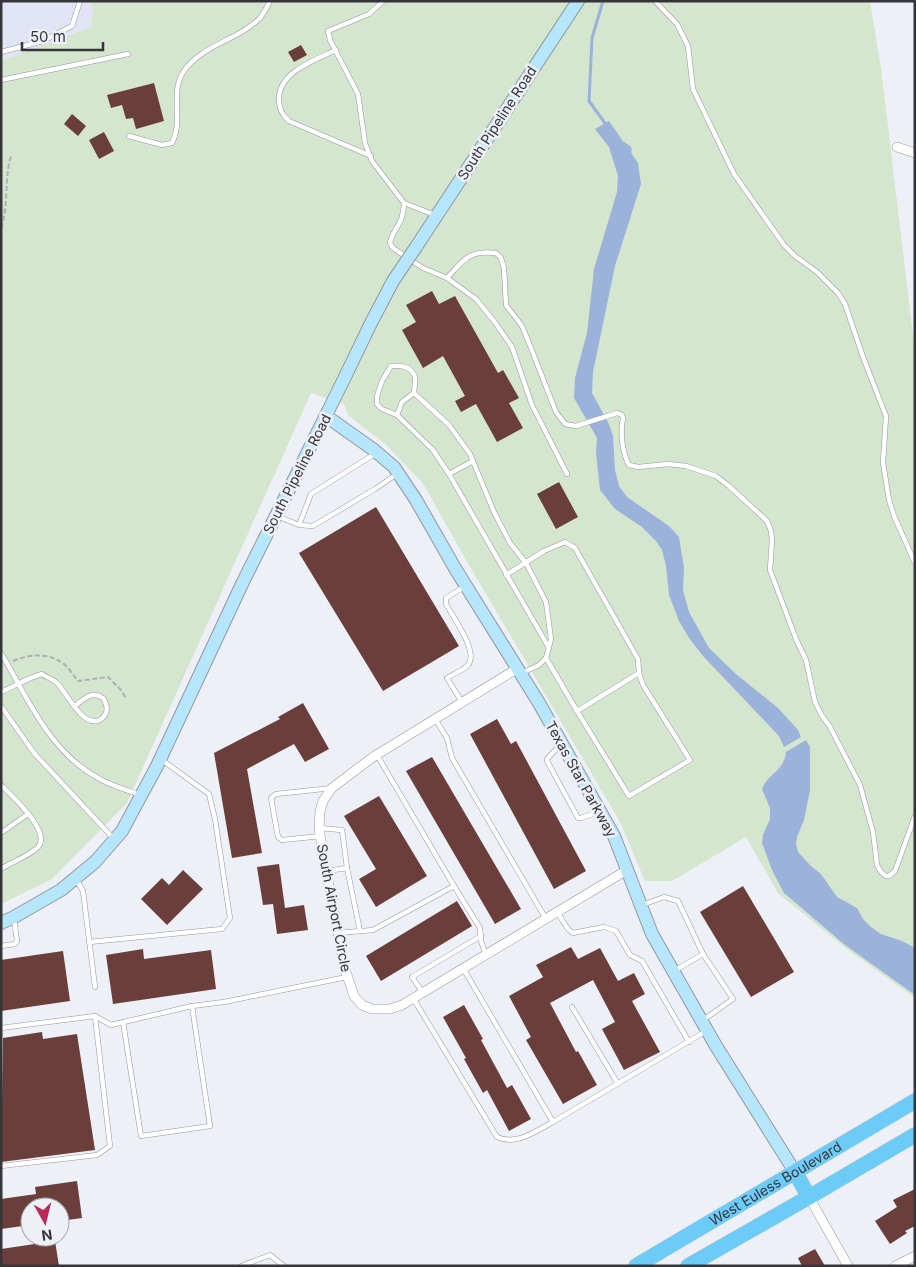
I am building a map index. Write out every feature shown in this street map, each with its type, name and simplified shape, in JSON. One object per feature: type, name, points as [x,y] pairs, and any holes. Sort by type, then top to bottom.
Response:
[{"type":"main road","name":"West Euless Boulevard","points":[[636,1266],[915,1101]]},
{"type":"main road","name":"West Euless Boulevard","points":[[688,1266],[915,1135]]},
{"type":"main road","points":[[795,1172],[809,1197]]},
{"type":"street","name":"South Pipeline Road","points":[[1,923],[61,890],[95,862],[122,831],[160,759],[242,584],[393,281],[578,1]]},
{"type":"street","points":[[897,147],[915,153]]},
{"type":"street","name":"Texas Star Parkway","points":[[326,416],[394,466],[416,500],[466,586],[562,742],[614,836],[652,934],[704,1026],[795,1172]]},
{"type":"street","name":"South Airport Circle","points":[[519,671],[462,702],[377,755],[332,788],[322,801],[320,832],[326,871],[344,966],[354,996],[362,1005],[372,1009],[390,1009],[402,1005],[627,870]]},
{"type":"street","points":[[809,1197],[848,1266]]},
{"type":"street","points":[[895,1266],[915,1256]]},
{"type":"lane","points":[[1,52],[43,41],[72,26],[80,1]]},
{"type":"lane","points":[[129,136],[162,145],[172,142],[176,135],[178,83],[182,73],[192,60],[246,30],[260,17],[270,1]]},
{"type":"lane","points":[[383,1],[369,14],[328,31],[358,94],[365,143],[371,156],[404,203],[436,216]]},
{"type":"lane","points":[[655,1],[677,24],[688,46],[693,89],[734,174],[784,245],[822,277],[838,293],[845,304],[886,416],[883,463],[889,500],[915,563]]},
{"type":"lane","points":[[336,50],[305,65],[287,77],[280,92],[280,109],[283,116],[289,121],[371,156]]},
{"type":"lane","points":[[1,80],[128,54]]},
{"type":"lane","points":[[404,203],[404,213],[390,239],[390,244],[423,268],[447,278],[476,299],[494,321],[512,347],[532,405],[567,474]]},
{"type":"lane","points":[[447,278],[468,256],[485,252],[496,253],[501,258],[504,268],[506,304],[522,326],[556,412],[565,424],[576,426],[613,414],[622,414],[624,418],[622,423],[624,452],[629,465],[638,467],[668,464],[686,466],[716,476],[767,521],[772,540],[770,570],[806,660],[815,702],[860,785],[873,832],[877,865],[886,876],[896,871],[915,816]]},
{"type":"lane","points":[[398,415],[402,402],[414,393],[415,377],[411,370],[399,365],[391,366],[382,381],[377,396],[377,404],[382,409],[398,415],[432,450],[449,474],[549,648]]},
{"type":"lane","points":[[414,393],[449,424],[473,461],[494,512],[510,543],[526,563],[546,602],[551,639],[546,658],[539,666],[519,671]]},
{"type":"lane","points":[[298,525],[311,494],[377,452]]},
{"type":"lane","points":[[449,474],[473,461]]},
{"type":"lane","points":[[276,515],[298,525],[313,526],[398,473]]},
{"type":"lane","points":[[506,575],[544,551],[565,542],[575,548],[638,659],[639,673],[644,684],[690,760],[629,796],[546,658]]},
{"type":"lane","points":[[462,702],[447,678],[468,666],[472,657],[470,647],[446,604],[446,598],[466,586]]},
{"type":"lane","points":[[1,653],[29,704],[57,746],[100,780],[141,795]]},
{"type":"lane","points":[[577,711],[639,673]]},
{"type":"lane","points":[[1,692],[27,678],[42,674],[56,682],[75,706],[86,719],[94,721],[102,719],[106,709],[103,698],[97,694],[89,695],[75,706]]},
{"type":"lane","points":[[1,706],[34,753],[114,840]]},
{"type":"lane","points":[[435,719],[448,738],[452,758],[546,919]]},
{"type":"lane","points":[[562,742],[547,761],[573,810],[578,818],[600,812]]},
{"type":"lane","points":[[377,755],[480,928],[486,955]]},
{"type":"lane","points":[[89,942],[222,929],[230,918],[215,819],[209,794],[160,759]]},
{"type":"lane","points":[[1,785],[28,814],[40,831],[42,839],[38,847],[1,869]]},
{"type":"lane","points":[[332,788],[276,794],[271,798],[278,837],[282,840],[320,832],[342,830],[347,868],[360,932]]},
{"type":"lane","points":[[1,834],[28,814]]},
{"type":"lane","points":[[326,871],[347,868]]},
{"type":"lane","points":[[75,878],[83,891],[95,987]]},
{"type":"lane","points":[[338,933],[373,930],[454,886]]},
{"type":"lane","points":[[413,998],[497,1137],[514,1141],[553,1122],[689,1042],[733,999],[703,954],[678,901],[664,897],[641,905]]},
{"type":"lane","points":[[557,912],[568,930],[574,933],[604,927],[616,931],[630,955],[642,961],[689,1042]]},
{"type":"lane","points":[[1,946],[15,944],[17,941],[14,917]]},
{"type":"lane","points":[[422,993],[412,977],[481,936]]},
{"type":"lane","points":[[674,972],[703,954]]},
{"type":"lane","points":[[463,968],[553,1122]]},
{"type":"lane","points":[[1,1028],[95,1016],[111,1025],[192,1006],[224,1002],[348,977]]},
{"type":"lane","points":[[123,1022],[141,1136],[210,1126],[192,1006]]},
{"type":"lane","points":[[572,1008],[618,1084]]},
{"type":"lane","points":[[1,1166],[97,1155],[110,1146],[95,1016]]},
{"type":"lane","points":[[241,1266],[270,1255],[284,1266]]},
{"type":"path","points":[[1,228],[11,156]]},
{"type":"path","points":[[7,663],[26,656],[40,654],[66,666],[78,681],[108,677],[122,691],[126,699]]},
{"type":"shaded area","points":[[1,1],[91,1],[93,11],[91,27],[1,61]]},
{"type":"green space","points":[[91,1],[870,1],[881,68],[915,352],[915,998],[844,947],[778,893],[746,837],[672,881],[645,881],[620,822],[422,482],[385,444],[348,415],[344,404],[311,393],[127,803],[52,879],[1,904],[1,61],[91,27],[93,11]]},
{"type":"water","points":[[609,121],[638,163],[641,184],[615,266],[593,372],[592,393],[609,424],[613,436],[615,470],[619,486],[627,497],[669,526],[679,537],[684,568],[683,590],[689,612],[709,648],[736,674],[778,708],[798,730],[801,737],[784,747],[779,736],[703,656],[689,638],[679,621],[669,595],[662,550],[642,527],[615,509],[600,490],[596,453],[597,438],[574,398],[575,378],[587,333],[594,269],[617,192],[618,176],[609,147],[595,129]]},
{"type":"water","points":[[806,740],[810,747],[810,790],[804,820],[797,837],[798,852],[821,874],[837,897],[857,908],[863,919],[871,927],[881,934],[902,941],[915,948],[915,995],[845,945],[784,893],[772,870],[762,843],[763,835],[770,819],[770,808],[762,789],[768,779],[782,764],[786,752]]},
{"type":"building","points":[[301,45],[307,55],[294,62],[288,52]]},
{"type":"building","points":[[154,83],[164,121],[136,129],[133,118],[126,119],[122,105],[111,108],[107,95]]},
{"type":"building","points":[[72,114],[86,126],[78,136],[64,124]]},
{"type":"building","points":[[104,132],[114,151],[99,159],[89,140]]},
{"type":"building","points":[[432,291],[439,304],[455,296],[498,373],[503,370],[519,398],[509,403],[523,428],[497,442],[476,404],[461,412],[455,401],[465,396],[443,356],[423,368],[402,330],[416,322],[406,305]]},
{"type":"building","points":[[559,482],[578,517],[556,529],[537,494]]},
{"type":"building","points":[[376,507],[459,646],[383,691],[299,553]]},
{"type":"building","points":[[303,703],[329,749],[305,762],[294,744],[247,769],[262,853],[232,858],[214,753],[280,719],[278,717]]},
{"type":"building","points":[[497,719],[511,744],[516,741],[586,871],[554,889],[470,734]]},
{"type":"building","points":[[432,757],[521,909],[495,924],[406,771]]},
{"type":"building","points":[[379,796],[427,876],[376,907],[359,879],[376,869],[344,816]]},
{"type":"building","points":[[279,864],[285,908],[304,905],[308,930],[277,934],[273,904],[263,905],[257,867]]},
{"type":"building","points":[[183,870],[203,889],[167,925],[141,899],[162,878],[169,885]]},
{"type":"building","points":[[743,886],[794,972],[751,997],[700,912]]},
{"type":"building","points":[[457,901],[472,926],[381,981],[366,956]]},
{"type":"building","points":[[571,947],[578,959],[600,948],[618,981],[634,973],[645,994],[632,1001],[660,1052],[624,1070],[602,1029],[615,1022],[593,980],[550,1003],[576,1052],[578,1051],[597,1085],[563,1104],[526,1040],[531,1037],[509,996],[543,977],[536,965]]},
{"type":"building","points":[[143,949],[144,959],[211,950],[216,989],[113,1004],[106,955]]},
{"type":"building","points":[[63,951],[70,1001],[1,1011],[1,960]]},
{"type":"building","points":[[464,1005],[507,1088],[512,1085],[531,1119],[509,1131],[487,1090],[483,1093],[443,1017]]},
{"type":"building","points":[[42,1032],[43,1039],[77,1034],[95,1150],[1,1162],[3,1038]]},
{"type":"building","points":[[77,1181],[82,1218],[70,1220],[70,1197],[20,1197],[20,1226],[1,1229],[1,1199],[36,1194],[35,1187]]},
{"type":"building","points":[[915,1189],[915,1226],[905,1231],[907,1233],[890,1244],[875,1221],[897,1207],[893,1200]]},
{"type":"building","points":[[20,1246],[56,1247],[59,1266],[1,1266],[1,1249]]},
{"type":"building","points":[[815,1249],[825,1266],[802,1266],[798,1258]]},
{"type":"waterway","points":[[603,1],[592,38],[589,101],[607,126]]},
{"type":"waterway","points":[[623,143],[630,148],[630,153]]}]
